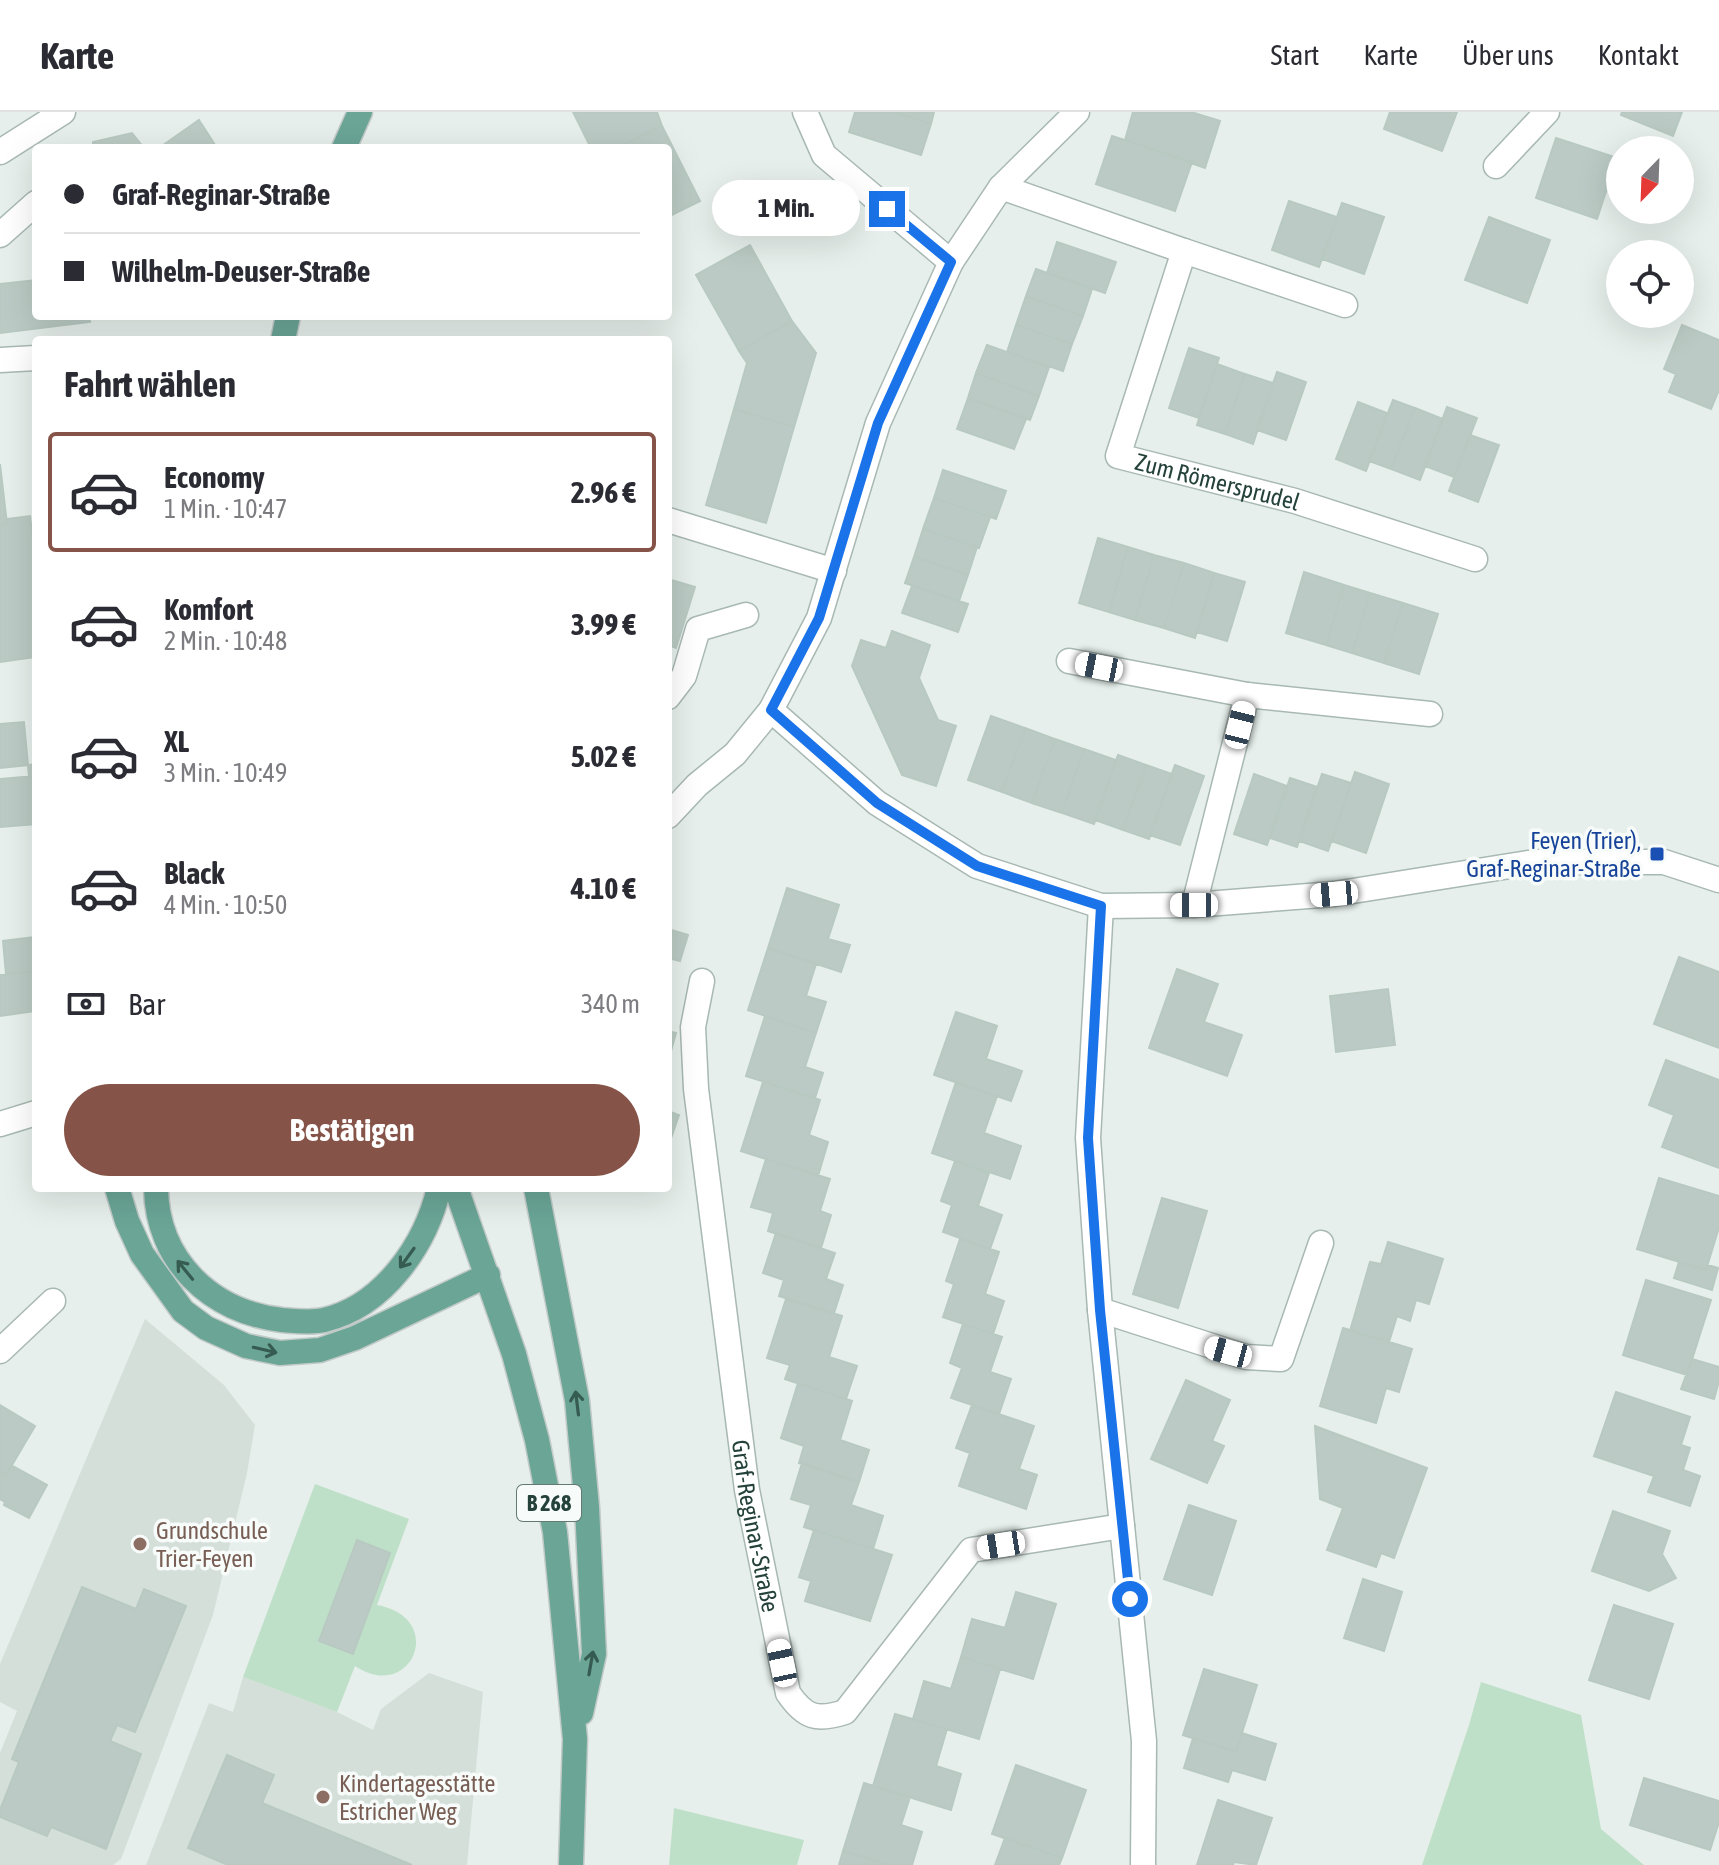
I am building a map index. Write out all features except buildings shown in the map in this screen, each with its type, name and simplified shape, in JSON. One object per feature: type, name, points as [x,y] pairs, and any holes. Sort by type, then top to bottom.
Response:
[{"type":"main road","points":[[345,144],[356,114]]},
{"type":"main road","points":[[118,1192],[142,1254],[163,1287],[183,1311],[206,1328],[246,1346],[280,1353],[320,1350],[355,1338],[488,1275]]},
{"type":"main road","points":[[156,1192],[157,1215],[165,1235],[174,1256],[192,1279],[216,1298],[244,1313],[298,1322],[325,1320],[357,1306],[379,1290],[401,1268],[419,1241],[438,1192]]},
{"type":"main road","name":"B 268","points":[[457,1192],[518,1368],[537,1440],[552,1517],[575,1739],[571,1865]]},
{"type":"main road","points":[[537,1192],[577,1400],[587,1507],[594,1654],[575,1739]]},
{"type":"street","points":[[0,152],[63,112]]},
{"type":"street","points":[[805,112],[824,155],[951,262]]},
{"type":"street","points":[[672,812],[697,785],[735,754],[771,710],[819,618],[878,423],[951,262],[1001,187],[1077,112]]},
{"type":"street","points":[[1496,166],[1547,112]]},
{"type":"street","points":[[1001,187],[1345,305]]},
{"type":"street","points":[[0,235],[32,207]]},
{"type":"street","name":"Zum Römersprudel","points":[[1184,251],[1118,456],[1295,501],[1475,559]]},
{"type":"street","points":[[0,360],[32,358]]},
{"type":"street","points":[[672,521],[834,571]]},
{"type":"street","points":[[672,692],[684,676],[698,629],[746,615]]},
{"type":"street","points":[[1069,661],[1247,695],[1430,714]]},
{"type":"street","points":[[1194,905],[1247,695]]},
{"type":"street","points":[[771,710],[877,803],[977,866],[1101,906],[1194,905],[1334,894],[1535,862],[1664,862],[1719,880]]},
{"type":"street","points":[[1101,906],[1088,1138],[1100,1310],[1144,1741],[1143,1865]]},
{"type":"street","name":"Graf-Reginar-Straße","points":[[702,981],[693,1027],[696,1089],[747,1490],[788,1693],[797,1706],[808,1714],[825,1719],[845,1712],[971,1550],[1122,1526]]},
{"type":"street","points":[[0,1124],[32,1114]]},
{"type":"street","points":[[1100,1310],[1234,1354],[1281,1359],[1321,1243]]},
{"type":"street","points":[[0,1351],[53,1301]]},
{"type":"shaded area","name":"Grundschule Trier-Feyen","points":[[145,1319],[224,1385],[255,1425],[247,1473],[213,1615],[121,1859],[113,1865],[0,1865],[0,1753],[17,1711],[0,1702],[0,1664]]},
{"type":"shaded area","name":"Kindertagesstätte Estricher Weg","points":[[429,1673],[483,1692],[467,1865],[146,1865],[209,1703],[233,1712],[243,1677],[337,1712],[373,1730],[381,1709]]},
{"type":"green space","points":[[315,1484],[409,1519],[377,1605],[399,1613],[411,1625],[416,1640],[414,1655],[405,1667],[392,1674],[375,1675],[355,1666],[337,1712],[243,1677]]},
{"type":"green space","points":[[1481,1682],[1581,1715],[1601,1829],[1644,1865],[1422,1865]]},
{"type":"green space","points":[[674,1808],[804,1840],[797,1865],[669,1865]]},
{"type":"place","name":"Feyen (Trier), Graf-Reginar-Straße","points":[[1657,854]]},
{"type":"place","name":"Grundschule Trier-Feyen","points":[[140,1544]]},
{"type":"place","name":"Kindertagesstätte Estricher Weg","points":[[323,1797]]},
{"type":"route","points":[[887,209],[951,262],[878,423],[819,618],[771,710],[877,803],[977,866],[1101,906],[1088,1138],[1100,1310],[1130,1599]]}]
